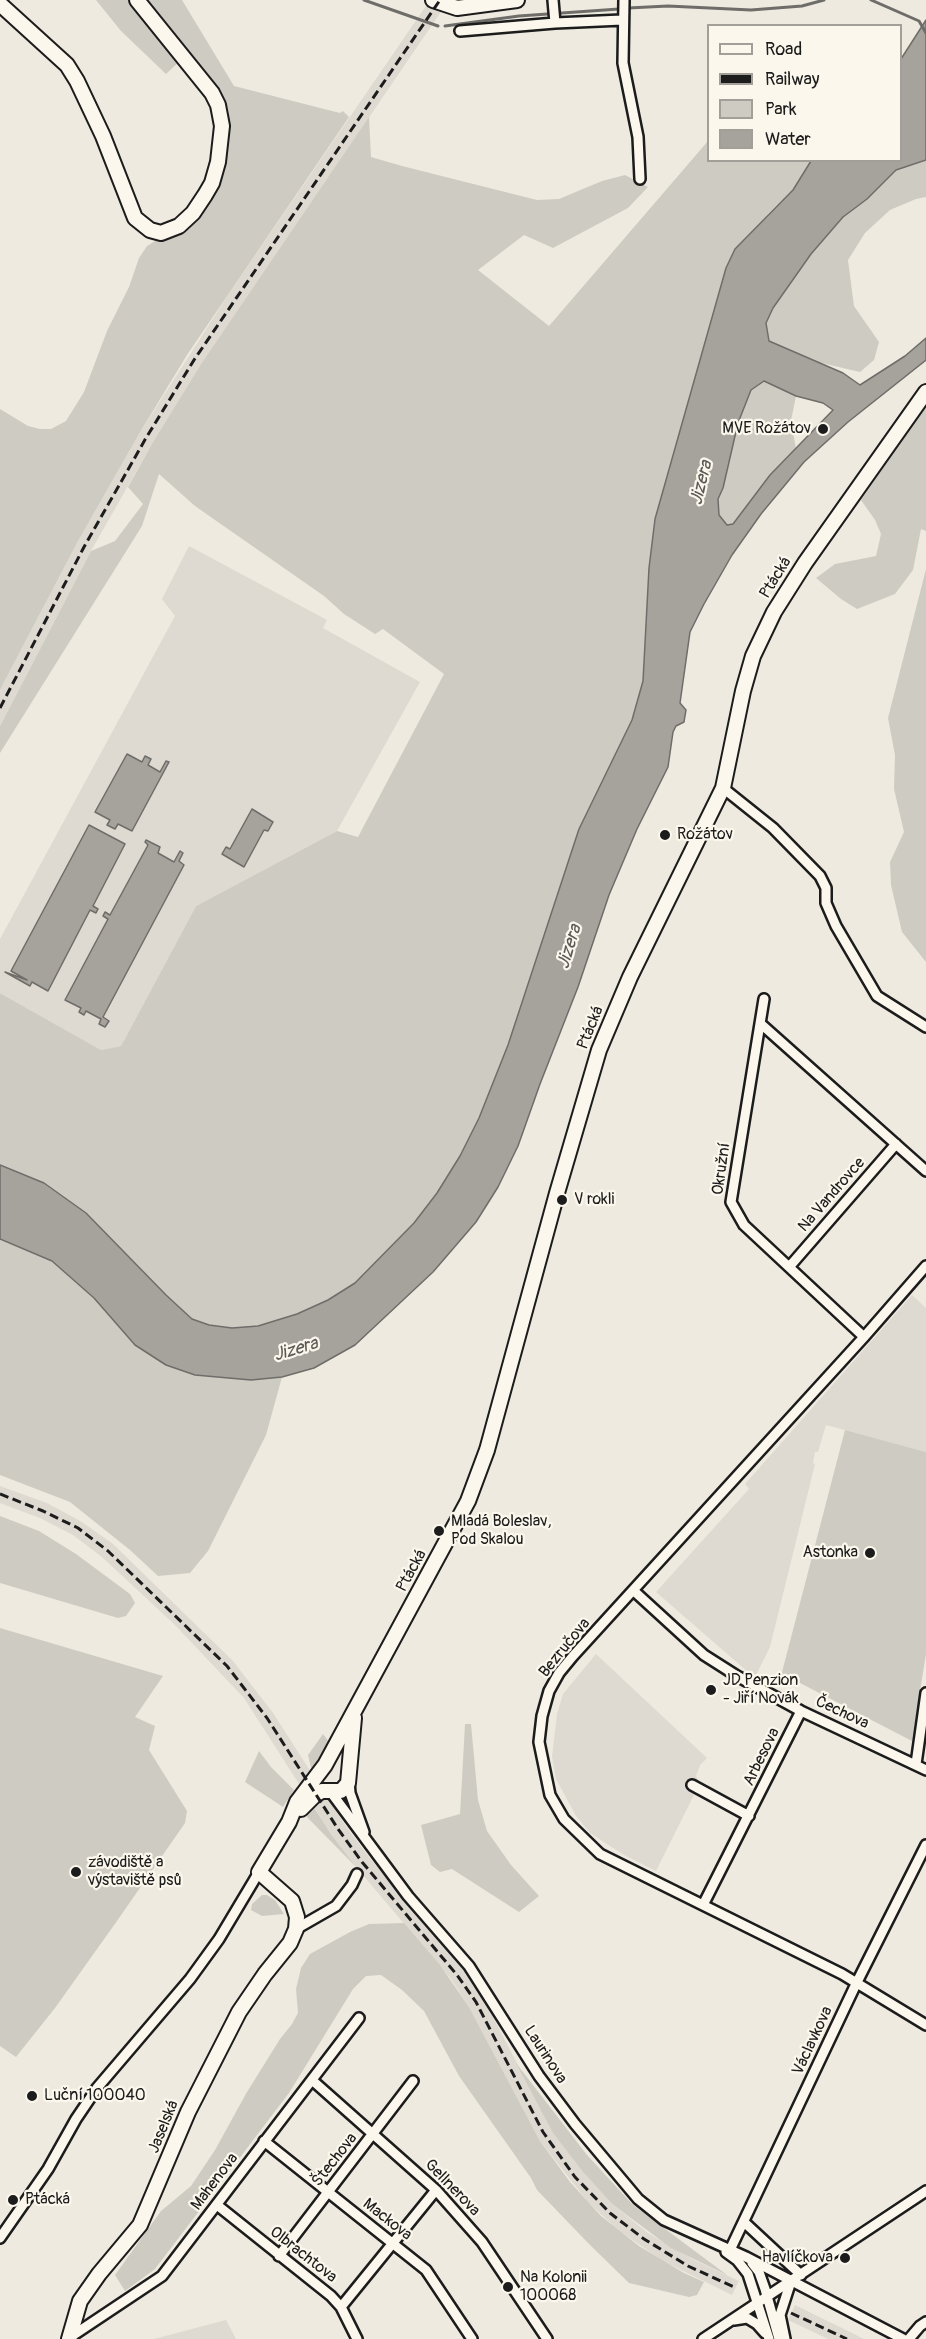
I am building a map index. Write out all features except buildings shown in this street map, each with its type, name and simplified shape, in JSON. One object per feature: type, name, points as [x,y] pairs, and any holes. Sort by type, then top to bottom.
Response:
[{"type":"street","points":[[0,4],[67,65],[78,81],[103,136],[135,218],[150,230],[161,233],[179,226],[193,213],[206,195],[218,162],[222,126],[218,105],[212,93],[137,0]]},
{"type":"street","points":[[433,0],[457,8],[518,0]]},
{"type":"street","points":[[553,0],[555,23]]},
{"type":"street","points":[[624,0],[623,63],[638,137],[640,179]]},
{"type":"street","points":[[460,31],[622,20]]},
{"type":"street","name":"Ptácká","points":[[0,2238],[48,2169],[76,2119],[97,2088],[185,1986],[219,1939],[289,1822],[297,1802],[325,1765],[444,1548],[471,1492],[492,1432],[530,1287],[599,1050],[630,977],[723,788],[743,691],[753,656],[774,612],[805,563],[926,392]]},
{"type":"street","points":[[723,788],[773,828],[820,876],[826,888],[826,903],[836,926],[877,996],[926,1027]]},
{"type":"street","name":"Okružní","points":[[764,999],[731,1202],[744,1225],[864,1337]]},
{"type":"street","points":[[761,1024],[926,1171]]},
{"type":"street","name":"Na Vandrovce","points":[[790,1266],[896,1144]]},
{"type":"street","name":"Bezručova","points":[[926,1266],[559,1673],[549,1691],[539,1742],[550,1796],[559,1811],[589,1845],[623,1867],[842,1974],[926,2025]]},
{"type":"street","name":"Čechova","points":[[634,1591],[704,1655],[737,1676],[801,1711],[926,1770]]},
{"type":"street","points":[[916,1764],[926,1693]]},
{"type":"street","name":"Ptácká","points":[[348,1774],[355,1708]]},
{"type":"street","name":"Arbesova","points":[[703,1905],[801,1711]]},
{"type":"street","points":[[337,1760],[348,1774],[341,1791],[330,1791],[322,1773],[325,1765],[337,1760]]},
{"type":"street","name":"Laurinova","points":[[348,1774],[350,1793],[367,1840]]},
{"type":"street","points":[[692,1785],[749,1816]]},
{"type":"street","name":"Ptácká","points":[[289,1822],[315,1795],[330,1791]]},
{"type":"street","name":"Laurinova","points":[[330,1791],[408,1896],[468,1966],[539,2076],[608,2166],[638,2199],[664,2220],[746,2257],[903,2339]]},
{"type":"street","name":"Václavkova","points":[[730,2250],[856,1984],[926,1845]]},
{"type":"street","points":[[259,1872],[292,1901],[297,1917],[296,1929]]},
{"type":"street","name":"Jaselská","points":[[69,2338],[77,2308],[84,2295],[140,2225],[188,2112],[240,2012],[265,1974],[290,1943],[296,1929],[336,1906],[352,1885],[357,1874]]},
{"type":"street","name":"Mahenova","points":[[69,2338],[162,2276],[359,2018]]},
{"type":"street","name":"Gellnerova","points":[[312,2080],[436,2190],[482,2242],[547,2339]]},
{"type":"street","name":"Štechova","points":[[279,2256],[413,2080]]},
{"type":"street","name":"Mackova","points":[[264,2141],[426,2270],[472,2339]]},
{"type":"street","points":[[341,2307],[436,2190]]},
{"type":"street","points":[[704,2339],[926,2191]]},
{"type":"street","name":"Olbrachtova","points":[[217,2205],[331,2296],[341,2307],[357,2339]]},
{"type":"street","points":[[744,2222],[801,2275]]},
{"type":"street","points":[[715,2244],[744,2267],[779,2339]]},
{"type":"street","points":[[746,2257],[759,2272],[769,2339]]},
{"type":"street","points":[[785,2339],[780,2315],[791,2281]]},
{"type":"street","points":[[735,2317],[748,2301],[753,2283]]},
{"type":"street","points":[[735,2317],[747,2318],[757,2324],[769,2339]]},
{"type":"street","points":[[909,2339],[926,2322]]},
{"type":"shaded area","points":[[430,0],[449,0],[201,364],[153,442],[91,551],[0,726],[0,690],[77,543],[139,434],[228,295]]},
{"type":"shaded area","points":[[189,546],[327,620],[323,628],[420,682],[337,831],[196,906],[121,1046],[101,1050],[0,993],[0,939],[175,616],[162,599]]},
{"type":"shaded area","points":[[912,1295],[926,1308],[926,1452],[826,1425],[818,1452],[815,1452],[813,1463],[815,1464],[770,1647],[756,1675],[748,1672],[656,1592],[749,1489],[745,1484]]},
{"type":"shaded area","points":[[0,1486],[47,1503],[82,1522],[113,1544],[233,1661],[273,1713],[345,1825],[464,1970],[483,1998],[553,2132],[583,2172],[612,2204],[648,2233],[692,2259],[739,2281],[732,2295],[663,2261],[617,2229],[588,2202],[540,2141],[469,2007],[451,1979],[331,1834],[244,1698],[175,1625],[102,1557],[73,1535],[40,1518],[0,1503]]},
{"type":"shaded area","points":[[596,1654],[707,1758],[700,1765],[696,1776],[700,1783],[656,1871],[624,1855],[590,1833],[576,1816],[556,1779],[552,1757],[557,1714],[563,1694]]},
{"type":"shaded area","points":[[795,2305],[864,2339],[828,2339],[788,2320]]},
{"type":"shaded area","points":[[226,2320],[236,2339],[154,2339]]},
{"type":"green space","points":[[96,0],[134,0],[181,60],[166,74],[121,31]]},
{"type":"green space","points":[[148,0],[182,0],[234,86],[340,113],[343,111],[349,117],[187,355],[77,543],[0,690],[0,409],[28,426],[40,429],[51,429],[66,421],[84,392],[107,331],[129,287],[139,258],[147,246],[160,238],[213,189],[225,160],[230,128],[228,108],[197,61]]},
{"type":"green space","points":[[369,117],[371,157],[537,200],[559,199],[602,181],[625,175],[648,187],[628,208],[553,248],[524,235],[478,270],[549,326],[707,142],[707,162],[810,162],[793,190],[769,213],[726,268],[655,519],[649,568],[643,681],[632,720],[579,829],[508,1045],[479,1118],[460,1156],[437,1193],[414,1223],[355,1283],[328,1300],[297,1314],[258,1326],[232,1328],[209,1325],[192,1319],[86,1213],[0,1165],[0,993],[101,1050],[121,1046],[196,906],[337,831],[358,837],[444,674],[383,629],[375,634],[344,614],[324,596],[195,506],[159,474],[142,526],[0,753],[0,726],[91,551],[115,541],[143,504],[128,487],[201,364]]},
{"type":"green space","points":[[926,160],[926,197],[890,210],[865,233],[848,260],[854,306],[879,342],[874,360],[860,372],[813,361],[769,341],[766,323],[773,308],[811,254],[843,217],[867,199],[896,170]]},
{"type":"green space","points":[[764,381],[796,396],[791,421],[796,449],[770,475],[733,524],[727,526],[719,515],[718,499],[723,488],[738,423],[751,390]]},
{"type":"green space","points":[[926,406],[926,531],[921,529],[913,570],[895,594],[857,609],[816,578],[835,564],[876,556],[881,534],[875,520],[861,500]]},
{"type":"green space","points":[[926,569],[926,962],[902,932],[891,885],[890,862],[904,832],[894,789],[895,755],[888,718]]},
{"type":"green space","points":[[0,1239],[52,1261],[94,1298],[135,1344],[195,1375],[251,1380],[282,1377],[266,1435],[208,1551],[190,1573],[158,1576],[130,1550],[70,1502],[0,1475]]},
{"type":"green space","name":"Astonka","points":[[845,1430],[926,1452],[926,1654],[912,1741],[800,1683],[781,1676]]},
{"type":"green space","points":[[0,1516],[39,1531],[76,1554],[130,1594],[135,1603],[126,1616],[118,1618],[0,1583]]},
{"type":"green space","name":"závodiště a výstaviště psů","points":[[0,1628],[163,1676],[135,1717],[155,1726],[149,1750],[187,1811],[185,1823],[117,1921],[55,2008],[16,2057],[0,2046]]},
{"type":"green space","points":[[465,1724],[471,1724],[478,1800],[487,1831],[511,1865],[539,1896],[519,1912],[452,1869],[440,1872],[431,1865],[421,1825],[460,1814]]},
{"type":"green space","points":[[323,1734],[329,1742],[313,1776],[308,1755]]},
{"type":"green space","points":[[259,1751],[294,1790],[283,1807],[245,1782]]},
{"type":"green space","points":[[311,1803],[356,1867],[306,1816],[311,1809],[308,1807]]},
{"type":"green space","points":[[262,1895],[275,1900],[284,1914],[262,1916],[251,1910],[252,1904]]},
{"type":"green space","points":[[404,1923],[440,1965],[469,2007],[540,2141],[570,2182],[601,2216],[639,2246],[684,2273],[704,2282],[697,2295],[689,2297],[629,2283],[590,2245],[537,2190],[531,2178],[459,2076],[424,2011],[402,1990],[381,1975],[366,1976],[353,1989],[289,2093],[155,2269],[125,2291],[115,2275],[161,2211],[191,2186],[215,2150],[280,2039],[292,2024],[298,2013],[296,1989],[301,1968],[310,1954],[369,1924]]},
{"type":"green space","points":[[516,2063],[587,2155],[633,2205],[727,2275],[671,2248],[612,2204],[583,2172],[553,2133]]},
{"type":"water","name":"Jizera","points":[[926,20],[926,160],[896,170],[867,199],[843,217],[811,254],[773,308],[766,323],[769,341],[843,373],[860,385],[905,356],[926,338],[926,360],[848,422],[804,462],[761,514],[732,555],[704,604],[690,632],[680,703],[686,710],[684,722],[676,726],[673,732],[668,767],[637,829],[609,895],[578,987],[518,1146],[498,1187],[476,1222],[433,1272],[355,1345],[314,1368],[282,1377],[251,1380],[195,1375],[166,1365],[135,1345],[94,1298],[52,1261],[0,1239],[0,1165],[44,1183],[86,1213],[192,1319],[209,1325],[232,1328],[258,1326],[297,1314],[328,1300],[355,1283],[414,1223],[437,1193],[460,1156],[479,1118],[508,1045],[579,829],[632,720],[643,681],[649,568],[655,519],[726,268],[735,249],[793,190],[810,162],[902,162],[902,57]],"holes":[[[764,381],[796,396],[823,403],[833,410],[770,475],[733,524],[727,525],[719,515],[718,499],[723,488],[738,423],[751,390]]]},
{"type":"water","points":[[127,754],[142,762],[145,756],[151,759],[148,765],[160,772],[166,761],[169,762],[132,831],[118,824],[115,829],[107,825],[110,820],[95,812]]},
{"type":"water","points":[[252,809],[273,822],[268,831],[264,830],[244,867],[222,854],[226,847],[230,849]]},
{"type":"water","points":[[89,825],[125,844],[93,906],[98,909],[96,913],[90,910],[48,991],[32,982],[30,986],[5,972],[27,980],[11,971]]},
{"type":"water","points":[[146,840],[160,847],[158,853],[174,862],[180,851],[183,853],[179,861],[184,865],[103,1017],[109,1021],[105,1027],[99,1024],[101,1019],[86,1011],[84,1015],[79,1012],[81,1008],[65,1000],[108,919],[103,916],[105,912],[110,915],[148,845]]},
{"type":"waterway","points":[[364,0],[438,26]]},
{"type":"waterway","points":[[628,8],[668,6],[751,10],[802,6],[824,0]]},
{"type":"waterway","points":[[871,0],[919,21],[926,33]]},
{"type":"waterway","points":[[445,26],[519,16],[619,9]]},
{"type":"railway","points":[[0,708],[84,547],[146,438],[194,360],[440,0]]},
{"type":"railway","points":[[0,1494],[78,1528],[108,1551],[227,1666],[267,1718],[338,1829],[362,1862],[457,1975],[476,2002],[543,2132],[575,2177],[610,2213],[644,2239],[688,2266],[736,2288]]},
{"type":"railway","points":[[791,2313],[847,2339]]},
{"type":"place","name":"MVE Rožátov","points":[[823,429]]},
{"type":"place","name":"Rožátov","points":[[665,835]]},
{"type":"place","name":"V rokli","points":[[562,1200]]},
{"type":"place","name":"Mladá Boleslav, Pod Skalou","points":[[439,1531]]},
{"type":"place","name":"Astonka","points":[[870,1553]]},
{"type":"place","name":"JD Penzion - Jiří Novák","points":[[711,1690]]},
{"type":"place","name":"závodiště a výstaviště psů","points":[[76,1872]]},
{"type":"place","name":"Luční 100040","points":[[32,2096]]},
{"type":"place","name":"Ptácká","points":[[13,2200]]},
{"type":"place","name":"Havlíčkova","points":[[845,2258]]},
{"type":"place","name":"Na Kolonii 100068","points":[[508,2287]]}]
